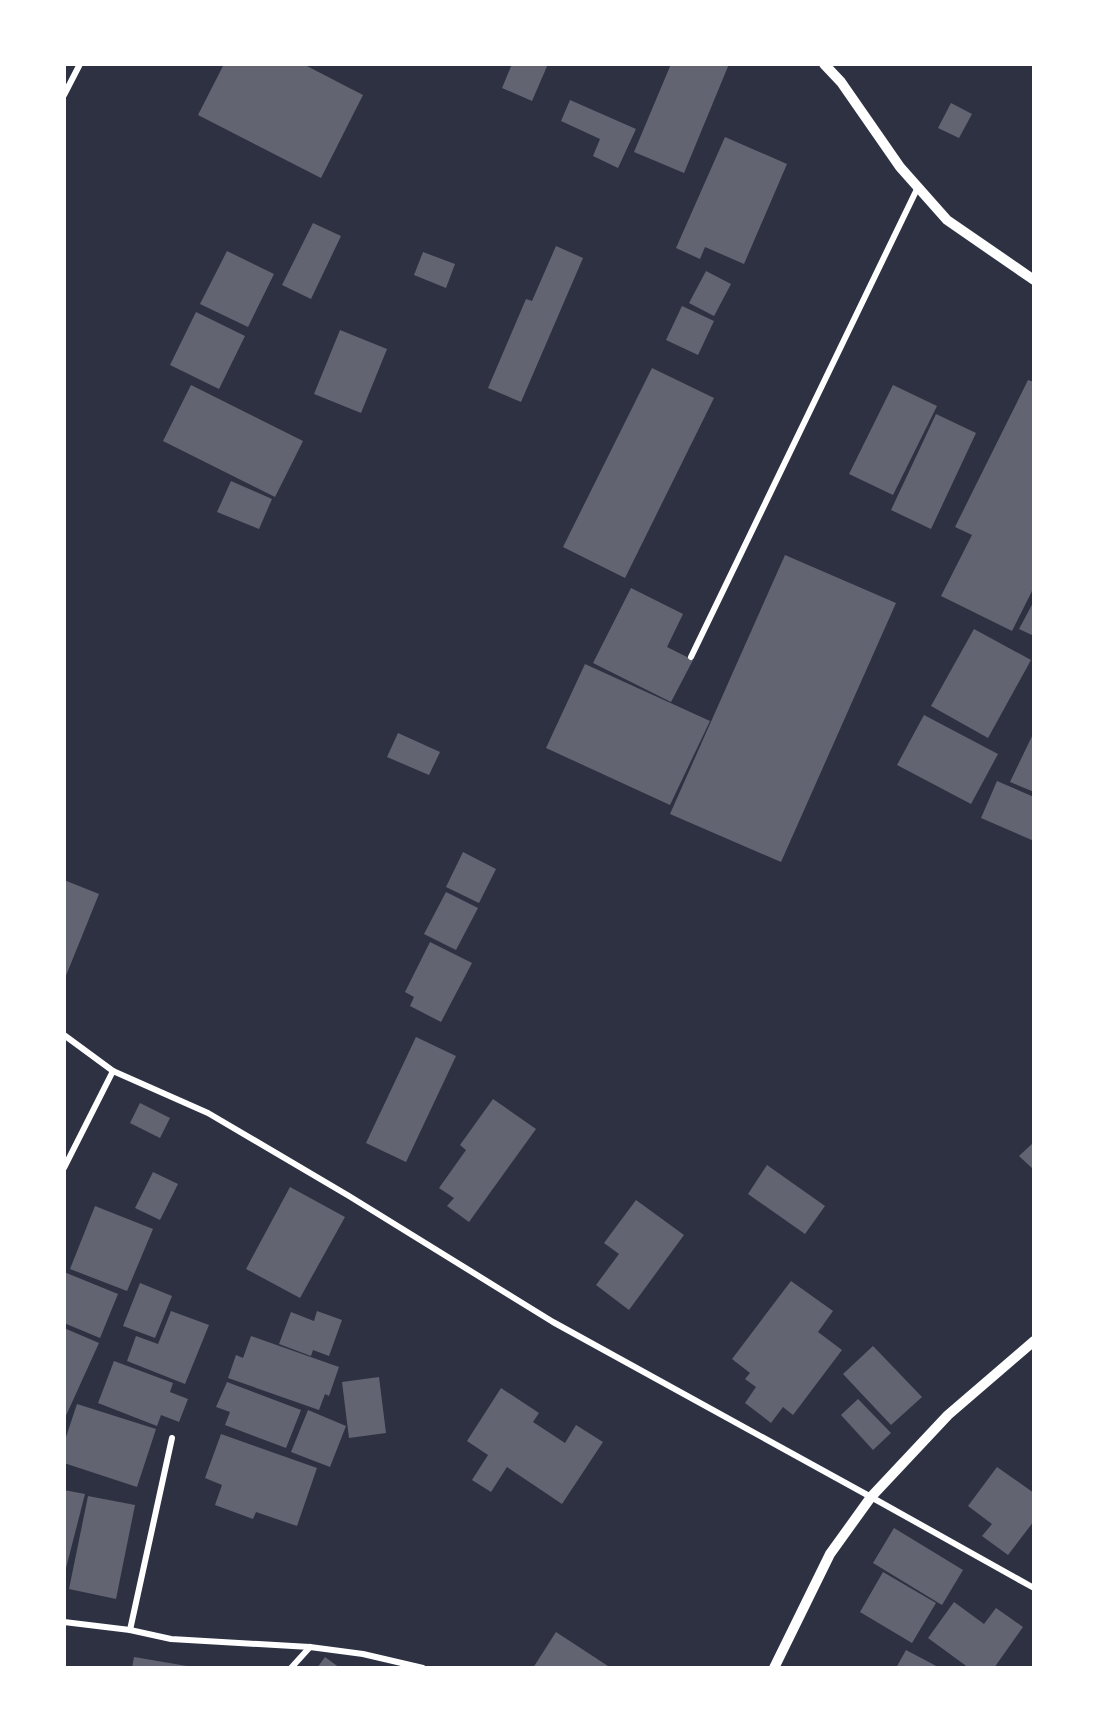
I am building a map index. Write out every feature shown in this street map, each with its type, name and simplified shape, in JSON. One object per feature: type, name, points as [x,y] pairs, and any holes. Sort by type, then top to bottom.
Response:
[{"type":"street","points":[[64,95],[80,64]]},
{"type":"street","points":[[824,64],[841,82],[900,167],[947,220],[1034,280]]},
{"type":"street","points":[[690,657],[918,187]]},
{"type":"street","points":[[64,1035],[112,1071],[208,1113],[349,1196],[553,1322],[1034,1588]]},
{"type":"street","points":[[64,1168],[112,1071]]},
{"type":"street","points":[[774,1668],[830,1554],[871,1497],[948,1415],[1034,1341]]},
{"type":"street","points":[[130,1630],[172,1438]]},
{"type":"street","points":[[64,1622],[130,1630],[171,1639],[310,1647],[363,1654],[423,1668]]},
{"type":"street","points":[[291,1668],[310,1647]]},
{"type":"building","points":[[224,64],[303,64],[363,95],[321,178],[198,115]]},
{"type":"building","points":[[512,64],[548,64],[532,101],[502,88]]},
{"type":"building","points":[[671,64],[729,64],[684,173],[634,152]]},
{"type":"building","points":[[570,100],[636,129],[618,168],[593,156],[600,139],[561,121]]},
{"type":"building","points":[[951,103],[972,114],[959,138],[938,128]]},
{"type":"building","points":[[725,137],[787,164],[744,264],[705,247],[700,259],[676,248]]},
{"type":"building","points":[[313,223],[341,236],[311,299],[282,285]]},
{"type":"building","points":[[556,246],[583,258],[521,402],[488,388],[526,299],[532,301]]},
{"type":"building","points":[[227,251],[274,274],[248,327],[200,304]]},
{"type":"building","points":[[423,252],[455,264],[446,288],[414,275]]},
{"type":"building","points":[[706,271],[731,284],[714,316],[689,303]]},
{"type":"building","points":[[682,306],[714,321],[698,355],[666,340]]},
{"type":"building","points":[[196,312],[245,336],[219,389],[170,365]]},
{"type":"building","points":[[340,330],[387,349],[361,413],[314,394]]},
{"type":"building","points":[[652,368],[714,398],[625,578],[563,547]]},
{"type":"building","points":[[1028,380],[1034,382],[1034,587],[1012,631],[941,596],[972,535],[955,527]]},
{"type":"building","points":[[191,385],[303,441],[275,497],[163,441]]},
{"type":"building","points":[[893,385],[937,406],[893,495],[849,474]]},
{"type":"building","points":[[936,414],[976,433],[931,529],[891,510]]},
{"type":"building","points":[[231,481],[272,499],[259,529],[217,512]]},
{"type":"building","points":[[785,555],[896,603],[781,862],[670,814]]},
{"type":"building","points":[[631,588],[683,614],[667,647],[693,660],[671,702],[593,663]]},
{"type":"building","points":[[1034,601],[1034,636],[1019,629]]},
{"type":"building","points":[[974,629],[1031,660],[988,738],[931,706]]},
{"type":"building","points":[[585,664],[710,721],[670,805],[546,748]]},
{"type":"building","points":[[924,715],[998,754],[971,804],[897,765]]},
{"type":"building","points":[[1034,732],[1034,792],[1010,782]]},
{"type":"building","points":[[398,733],[440,752],[429,775],[387,757]]},
{"type":"building","points":[[997,781],[1034,797],[1034,841],[981,818]]},
{"type":"building","points":[[463,852],[496,869],[479,903],[446,887]]},
{"type":"building","points":[[64,880],[99,894],[65,978],[64,978]]},
{"type":"building","points":[[446,892],[478,908],[456,950],[424,934]]},
{"type":"building","points":[[430,942],[472,963],[441,1022],[410,1006],[414,997],[405,992]]},
{"type":"building","points":[[416,1037],[456,1056],[406,1162],[366,1143]]},
{"type":"building","points":[[493,1099],[536,1129],[469,1222],[447,1206],[454,1198],[439,1188],[466,1150],[460,1145]]},
{"type":"building","points":[[140,1103],[170,1118],[160,1138],[130,1123]]},
{"type":"building","points":[[1034,1142],[1034,1170],[1019,1156]]},
{"type":"building","points":[[767,1165],[825,1206],[805,1234],[748,1194]]},
{"type":"building","points":[[153,1172],[178,1184],[160,1220],[135,1208]]},
{"type":"building","points":[[290,1187],[345,1217],[300,1298],[246,1269]]},
{"type":"building","points":[[636,1200],[684,1235],[629,1310],[596,1285],[619,1254],[604,1243]]},
{"type":"building","points":[[95,1206],[153,1229],[127,1291],[70,1269]]},
{"type":"building","points":[[64,1272],[118,1294],[100,1338],[64,1323]]},
{"type":"building","points":[[791,1281],[833,1311],[818,1332],[842,1350],[793,1415],[783,1407],[771,1423],[745,1403],[756,1387],[745,1379],[750,1373],[732,1359]]},
{"type":"building","points":[[140,1283],[172,1296],[155,1338],[123,1326]]},
{"type":"building","points":[[171,1311],[209,1325],[185,1384],[127,1361],[136,1336],[158,1344]]},
{"type":"building","points":[[317,1311],[342,1320],[329,1356],[313,1350],[311,1356],[279,1344],[291,1312],[314,1321]]},
{"type":"building","points":[[64,1328],[99,1343],[64,1420]]},
{"type":"building","points":[[251,1336],[339,1367],[329,1396],[325,1394],[319,1410],[228,1378],[236,1355],[243,1358]]},
{"type":"building","points":[[873,1346],[922,1397],[891,1425],[843,1374]]},
{"type":"building","points":[[114,1361],[173,1383],[170,1392],[188,1399],[179,1422],[161,1415],[157,1426],[98,1403]]},
{"type":"building","points":[[379,1377],[386,1433],[349,1438],[342,1382]]},
{"type":"building","points":[[227,1382],[301,1410],[286,1448],[225,1425],[230,1412],[216,1407]]},
{"type":"building","points":[[501,1388],[539,1413],[533,1422],[565,1443],[576,1425],[603,1442],[562,1504],[507,1467],[491,1492],[472,1480],[488,1455],[467,1441]]},
{"type":"building","points":[[858,1399],[891,1433],[873,1450],[841,1415]]},
{"type":"building","points":[[77,1404],[156,1429],[137,1487],[64,1463],[64,1443]]},
{"type":"building","points":[[308,1410],[346,1426],[330,1467],[291,1452]]},
{"type":"building","points":[[221,1434],[317,1468],[297,1526],[256,1512],[253,1519],[215,1505],[222,1485],[205,1478]]},
{"type":"building","points":[[997,1467],[1034,1493],[1034,1521],[1008,1555],[982,1536],[992,1524],[968,1506]]},
{"type":"building","points":[[64,1490],[85,1494],[65,1572],[64,1572]]},
{"type":"building","points":[[88,1496],[135,1505],[116,1599],[69,1589]]},
{"type":"building","points":[[894,1528],[963,1570],[942,1605],[873,1563]]},
{"type":"building","points":[[883,1572],[936,1603],[912,1643],[860,1612]]},
{"type":"building","points":[[954,1602],[984,1624],[996,1608],[1023,1627],[994,1668],[969,1668],[928,1638]]},
{"type":"building","points":[[556,1632],[611,1668],[533,1668]]},
{"type":"building","points":[[906,1650],[940,1668],[896,1668]]},
{"type":"building","points":[[134,1657],[187,1666],[187,1668],[132,1668]]},
{"type":"building","points":[[325,1657],[340,1668],[317,1668]]}]
